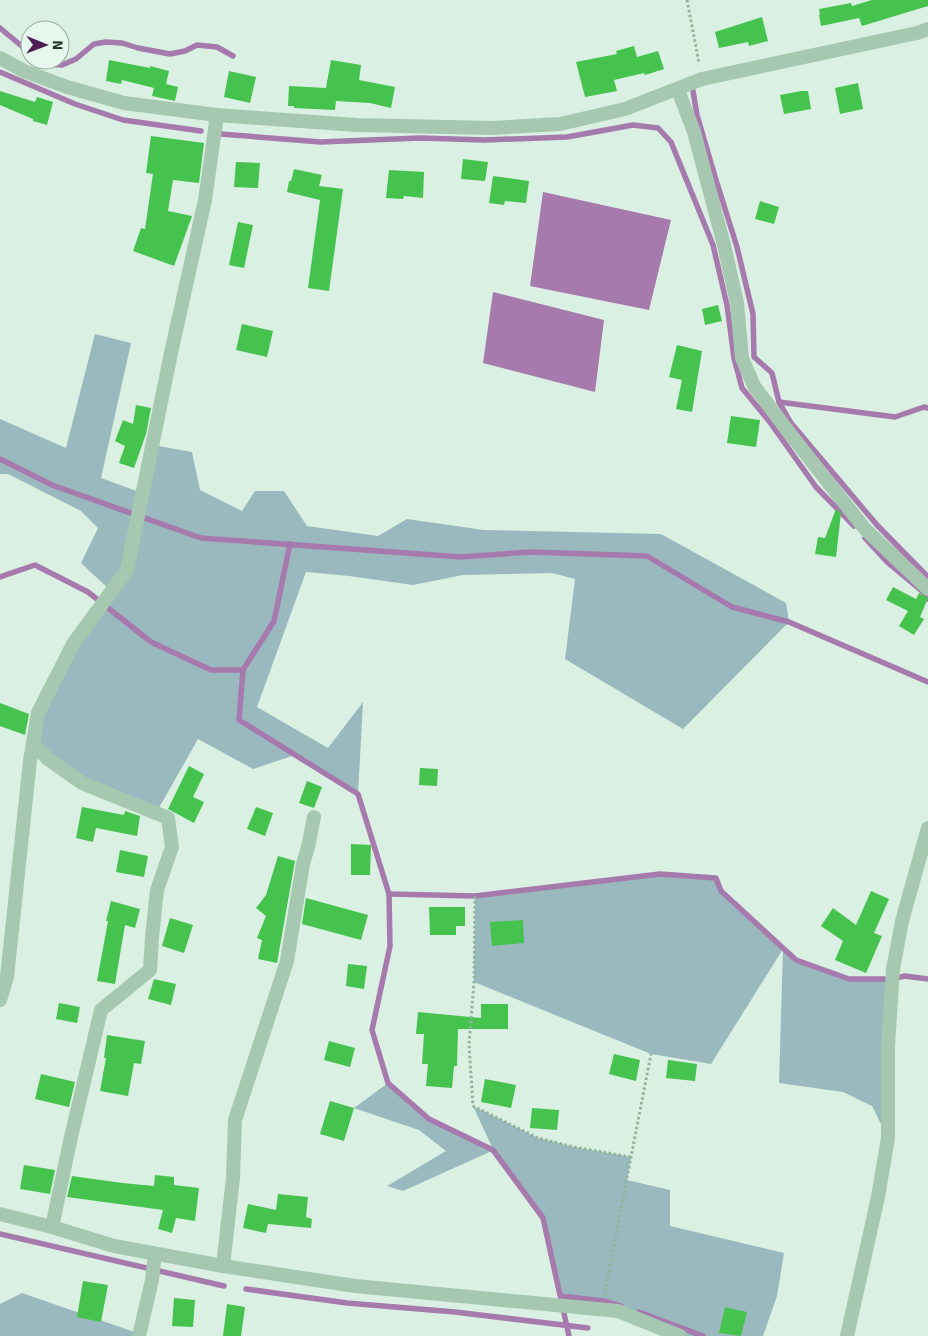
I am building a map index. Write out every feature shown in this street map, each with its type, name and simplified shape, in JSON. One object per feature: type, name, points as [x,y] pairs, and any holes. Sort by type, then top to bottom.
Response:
[{"type":"street","points":[[0,58],[32,75],[124,103],[217,115],[357,125],[503,127],[560,124],[625,109],[678,90],[702,79],[917,33],[928,29]]},
{"type":"street","points":[[678,90],[694,132],[722,236],[737,303],[742,358],[754,386],[866,528],[928,589]]},
{"type":"street","points":[[0,1000],[7,977],[30,761],[38,713],[73,644],[127,570],[171,353],[205,200],[217,115]]},
{"type":"street","points":[[33,744],[48,759],[82,783],[168,818],[172,847],[157,890],[150,970],[101,1010],[52,1227]]},
{"type":"street","points":[[223,1266],[233,1178],[235,1120],[287,961],[303,864],[314,817]]},
{"type":"street","points":[[847,1336],[878,1197],[888,1138],[888,1046],[893,969],[902,921],[925,847],[928,828]]},
{"type":"street","points":[[0,1214],[52,1227],[114,1246],[223,1266],[355,1286],[618,1311],[680,1336]]},
{"type":"street","points":[[139,1336],[152,1280],[155,1254]]},
{"type":"path","points":[[688,0],[702,79]]},
{"type":"path","points":[[475,896],[474,982],[469,1044],[473,1106],[538,1138],[574,1148],[631,1157]]},
{"type":"path","points":[[601,1309],[651,1054]]},
{"type":"shaded area","points":[[543,192],[671,220],[649,310],[530,286]]},
{"type":"shaded area","points":[[493,292],[604,320],[595,392],[483,363]]},
{"type":"shaded area","points":[[95,334],[131,343],[101,478],[142,493],[153,445],[192,452],[200,490],[242,511],[255,491],[284,491],[307,526],[378,536],[407,519],[484,530],[661,534],[786,603],[789,622],[683,729],[565,659],[575,579],[552,573],[463,575],[413,585],[306,572],[257,707],[328,748],[363,702],[358,794],[295,755],[253,769],[198,739],[156,813],[82,783],[33,744],[38,713],[111,591],[81,563],[98,528],[81,511],[8,474],[0,474],[0,419],[66,448]]},
{"type":"shaded area","points":[[660,874],[716,878],[721,891],[796,960],[849,979],[887,979],[888,1138],[872,1106],[843,1092],[779,1083],[783,949],[711,1064],[651,1054],[474,982],[475,896]]},
{"type":"shaded area","points":[[388,1083],[429,1119],[493,1149],[473,1106],[538,1138],[574,1147],[631,1157],[627,1180],[670,1190],[670,1226],[784,1253],[777,1296],[763,1336],[680,1336],[618,1311],[563,1305],[543,1218],[494,1150],[403,1191],[387,1186],[446,1151],[419,1130],[354,1108]]},
{"type":"shaded area","points":[[22,1293],[146,1336],[0,1336],[0,1304]]},
{"type":"building","points":[[872,0],[928,0],[928,6],[862,26],[859,18],[821,26],[819,9],[851,3],[852,6]]},
{"type":"building","points":[[762,17],[768,41],[749,46],[748,42],[719,48],[715,32]]},
{"type":"building","points":[[634,46],[637,57],[658,51],[664,69],[645,75],[644,73],[614,80],[617,91],[585,97],[576,62],[617,54],[616,51]]},
{"type":"building","points":[[109,60],[169,71],[166,84],[178,87],[175,101],[152,96],[154,88],[122,80],[121,84],[106,81]]},
{"type":"building","points":[[331,60],[361,65],[359,80],[395,87],[391,108],[370,103],[336,101],[335,110],[288,106],[289,86],[326,88]]},
{"type":"building","points":[[229,71],[256,77],[250,103],[224,97]]},
{"type":"building","points":[[858,83],[863,109],[840,114],[835,88]]},
{"type":"building","points":[[0,91],[35,102],[37,97],[53,102],[47,125],[33,121],[33,119],[0,105]]},
{"type":"building","points":[[808,91],[811,109],[784,114],[780,95]]},
{"type":"building","points":[[151,136],[204,143],[199,183],[173,180],[168,211],[192,216],[174,266],[133,251],[141,228],[145,229],[153,174],[146,173]]},
{"type":"building","points":[[463,159],[488,162],[485,181],[461,179]]},
{"type":"building","points":[[236,162],[260,163],[258,188],[234,187]]},
{"type":"building","points":[[294,169],[322,175],[319,186],[343,189],[329,291],[308,288],[320,200],[287,192]]},
{"type":"building","points":[[389,170],[424,172],[423,198],[404,196],[403,199],[386,198]]},
{"type":"building","points":[[493,176],[529,181],[526,203],[505,201],[504,205],[489,203]]},
{"type":"building","points":[[760,201],[779,207],[774,224],[755,219]]},
{"type":"building","points":[[238,222],[253,225],[244,268],[229,265]]},
{"type":"building","points":[[718,305],[722,321],[705,325],[702,309]]},
{"type":"building","points":[[242,324],[273,331],[267,357],[236,350]]},
{"type":"building","points":[[677,345],[702,351],[692,412],[676,409],[682,380],[669,377]]},
{"type":"building","points":[[136,405],[151,408],[146,434],[134,468],[119,463],[125,446],[115,441],[123,420],[133,424]]},
{"type":"building","points":[[731,416],[760,420],[756,447],[727,443]]},
{"type":"building","points":[[836,509],[841,513],[836,557],[815,554],[818,537],[825,538]]},
{"type":"building","points":[[893,587],[916,599],[919,593],[928,598],[920,617],[924,619],[914,635],[899,626],[908,611],[886,600]]},
{"type":"building","points":[[0,703],[29,714],[25,735],[0,726]]},
{"type":"building","points":[[189,766],[204,774],[193,797],[204,802],[194,823],[168,809]]},
{"type":"building","points":[[420,768],[438,769],[437,786],[419,785]]},
{"type":"building","points":[[307,781],[322,787],[314,808],[299,803]]},
{"type":"building","points":[[82,807],[124,815],[125,811],[140,816],[137,836],[96,828],[93,842],[76,838]]},
{"type":"building","points":[[256,807],[273,813],[265,836],[247,829]]},
{"type":"building","points":[[351,844],[371,845],[370,875],[351,875]]},
{"type":"building","points":[[120,850],[148,856],[144,877],[116,872]]},
{"type":"building","points":[[278,856],[295,861],[277,963],[258,959],[262,940],[257,938],[266,916],[256,908],[266,895]]},
{"type":"building","points":[[871,891],[889,899],[874,933],[882,936],[866,973],[835,960],[843,941],[821,926],[833,908],[856,925]]},
{"type":"building","points":[[306,898],[368,915],[361,940],[302,924]]},
{"type":"building","points":[[111,901],[140,909],[135,928],[125,925],[115,984],[97,981]]},
{"type":"building","points":[[429,907],[465,907],[465,926],[456,926],[456,935],[430,935]]},
{"type":"building","points":[[170,918],[193,925],[184,953],[162,946]]},
{"type":"building","points":[[523,920],[524,943],[492,946],[490,922]]},
{"type":"building","points":[[348,964],[367,966],[364,989],[346,986]]},
{"type":"building","points":[[154,979],[176,984],[171,1005],[148,999]]},
{"type":"building","points":[[59,1003],[80,1007],[77,1023],[56,1019]]},
{"type":"building","points":[[481,1004],[508,1004],[508,1029],[458,1029],[457,1066],[454,1066],[452,1088],[426,1086],[428,1064],[422,1064],[424,1034],[416,1034],[418,1012],[481,1018]]},
{"type":"building","points":[[107,1035],[145,1041],[141,1064],[134,1063],[128,1096],[100,1091],[106,1058],[104,1058]]},
{"type":"building","points":[[329,1041],[355,1048],[350,1067],[324,1060]]},
{"type":"building","points":[[614,1054],[640,1060],[636,1081],[609,1074]]},
{"type":"building","points":[[668,1060],[697,1064],[695,1081],[666,1078]]},
{"type":"building","points":[[41,1074],[75,1082],[69,1107],[35,1099]]},
{"type":"building","points":[[485,1079],[516,1085],[511,1108],[481,1102]]},
{"type":"building","points":[[330,1101],[354,1108],[344,1141],[320,1134]]},
{"type":"building","points":[[532,1108],[559,1110],[557,1130],[530,1128]]},
{"type":"building","points":[[24,1165],[55,1170],[50,1194],[20,1189]]},
{"type":"building","points":[[155,1175],[174,1177],[174,1185],[199,1188],[195,1221],[176,1218],[172,1233],[158,1229],[163,1210],[67,1197],[72,1176],[154,1186]]},
{"type":"building","points":[[278,1194],[308,1197],[306,1217],[312,1219],[311,1228],[268,1224],[266,1233],[243,1228],[248,1204],[276,1210]]},
{"type":"building","points":[[83,1281],[108,1285],[101,1322],[77,1317]]},
{"type":"building","points":[[174,1298],[195,1300],[193,1327],[172,1326]]},
{"type":"building","points":[[227,1304],[245,1307],[241,1336],[223,1336]]},
{"type":"building","points":[[725,1307],[747,1312],[741,1336],[719,1333]]},
{"type":"waterway","points":[[0,28],[20,45]]},
{"type":"waterway","points":[[70,62],[94,44],[106,42],[122,43],[170,54],[185,51],[197,45],[217,47],[233,56]]},
{"type":"waterway","points":[[0,72],[75,104],[123,120],[201,131]]},
{"type":"waterway","points":[[693,91],[697,115],[737,247],[753,314],[754,357],[772,373],[779,402],[895,417],[924,407],[928,408]]},
{"type":"waterway","points":[[221,134],[321,142],[420,138],[485,140],[567,137],[633,125],[658,128],[671,142],[713,245],[727,305],[734,358],[742,388],[769,421],[816,487],[854,526]]},
{"type":"waterway","points":[[779,402],[791,423],[877,525],[928,577]]},
{"type":"waterway","points":[[0,459],[52,485],[201,538],[461,557],[530,552],[647,556],[732,607],[789,622],[928,682]]},
{"type":"waterway","points":[[865,538],[887,562],[923,592],[928,599]]},
{"type":"waterway","points":[[0,577],[35,565],[88,592],[151,642],[211,670],[243,670],[274,621],[290,544]]},
{"type":"waterway","points":[[243,670],[239,720],[358,794],[389,894],[390,946],[372,1030],[388,1083],[429,1119],[493,1150],[543,1218],[569,1336]]},
{"type":"waterway","points":[[389,894],[475,896],[660,874],[716,878],[721,891],[796,960],[849,979],[887,979]]},
{"type":"waterway","points":[[896,978],[905,976],[928,979]]},
{"type":"waterway","points":[[0,1234],[224,1286]]},
{"type":"waterway","points":[[246,1289],[347,1303],[455,1312],[588,1328]]},
{"type":"waterway","points":[[561,1296],[603,1301],[621,1306]]},
{"type":"waterway","points":[[639,1312],[703,1336]]}]
